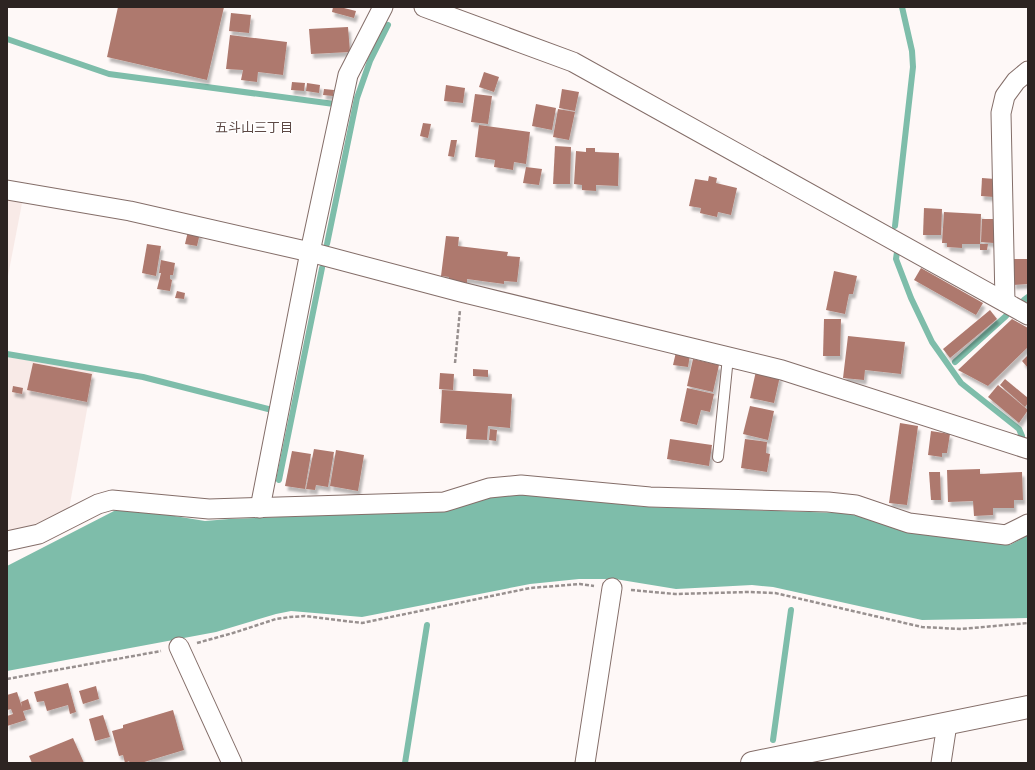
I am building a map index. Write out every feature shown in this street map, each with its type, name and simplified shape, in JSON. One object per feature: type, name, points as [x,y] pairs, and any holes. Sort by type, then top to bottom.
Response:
[{"type":"street","points":[[260,508],[310,252],[348,75],[383,7]]},
{"type":"street","points":[[424,7],[573,62],[1028,315]]},
{"type":"street","points":[[1005,302],[1001,112],[1005,96],[1016,81],[1028,72]]},
{"type":"street","points":[[7,190],[130,211],[310,252],[461,292],[782,370],[1028,449]]},
{"type":"street","points":[[7,541],[39,534],[98,504],[112,500],[209,510],[444,502],[489,488],[521,485],[650,497],[856,505],[908,523],[1006,535],[1028,524]]},
{"type":"street","points":[[585,763],[612,588]]},
{"type":"street","points":[[179,647],[232,763]]},
{"type":"street","points":[[752,763],[1028,707]]},
{"type":"street","points":[[941,763],[948,724]]},
{"type":"lane","points":[[718,458],[728,357]]},
{"type":"path","points":[[455,363],[461,292]]},
{"type":"path","points":[[7,679],[179,647],[233,633],[276,619],[305,616],[362,623],[530,588],[580,584],[675,594],[749,592],[774,594],[922,627],[961,629],[1028,624]]},
{"type":"shaded area","points":[[7,196],[23,198],[7,281]]},
{"type":"shaded area","points":[[7,357],[94,371],[69,509],[42,524],[7,532]]},
{"type":"shaded area","points":[[520,494],[648,507],[842,513],[864,517],[905,529],[1010,545],[1028,535],[1028,618],[922,620],[773,587],[752,585],[676,589],[615,579],[579,579],[530,584],[362,617],[291,611],[216,632],[7,671],[7,566],[114,511],[144,511],[205,521],[442,511],[492,497]]},
{"type":"building","points":[[118,7],[224,7],[207,80],[107,57]]},
{"type":"building","points":[[333,7],[356,11],[354,18],[332,12]]},
{"type":"building","points":[[231,13],[251,15],[249,33],[229,31]]},
{"type":"building","points":[[348,27],[350,52],[311,54],[309,29]]},
{"type":"building","points":[[230,35],[287,42],[283,75],[258,72],[257,82],[241,80],[243,70],[226,69]]},
{"type":"building","points":[[484,72],[499,77],[494,92],[479,87]]},
{"type":"building","points":[[292,82],[305,83],[304,91],[291,90]]},
{"type":"building","points":[[307,83],[320,85],[319,93],[306,91]]},
{"type":"building","points":[[446,85],[465,88],[463,103],[444,101]]},
{"type":"building","points":[[324,89],[334,90],[333,96],[323,95]]},
{"type":"building","points":[[562,89],[579,92],[575,111],[559,108]]},
{"type":"building","points":[[475,94],[492,96],[488,124],[471,122]]},
{"type":"building","points":[[536,104],[556,108],[552,130],[532,126]]},
{"type":"building","points":[[558,109],[575,112],[569,140],[553,137]]},
{"type":"building","points":[[423,123],[431,124],[428,138],[420,136]]},
{"type":"building","points":[[479,125],[530,132],[526,164],[514,162],[513,170],[494,167],[495,160],[475,157]]},
{"type":"building","points":[[451,140],[457,140],[454,157],[448,156]]},
{"type":"building","points":[[555,146],[571,147],[570,184],[553,184]]},
{"type":"building","points":[[586,148],[595,148],[595,152],[619,153],[618,186],[596,185],[596,191],[582,190],[582,185],[574,184],[576,151],[586,152]]},
{"type":"building","points":[[526,167],[542,169],[539,185],[523,183]]},
{"type":"building","points":[[709,176],[717,178],[716,183],[737,188],[731,215],[718,212],[717,217],[700,213],[701,208],[689,206],[695,179],[708,181]]},
{"type":"building","points":[[982,178],[995,179],[994,197],[981,196]]},
{"type":"building","points":[[924,208],[942,209],[941,235],[923,235]]},
{"type":"building","points":[[944,212],[981,214],[980,244],[962,244],[962,248],[947,247],[947,243],[942,243]]},
{"type":"building","points":[[982,219],[995,219],[994,243],[981,242]]},
{"type":"building","points":[[188,231],[200,233],[197,246],[185,244]]},
{"type":"building","points":[[446,236],[459,237],[458,246],[508,252],[507,256],[520,257],[517,282],[504,281],[504,284],[467,279],[467,283],[449,281],[449,277],[441,276]]},
{"type":"building","points":[[147,244],[161,246],[156,276],[142,273]]},
{"type":"building","points":[[980,244],[988,244],[987,250],[980,250]]},
{"type":"building","points":[[1013,259],[1028,259],[1028,284],[1013,285]]},
{"type":"building","points":[[161,260],[175,263],[173,275],[170,275],[170,279],[172,280],[170,291],[157,289],[161,273],[159,273]]},
{"type":"building","points":[[921,268],[983,303],[976,315],[914,280]]},
{"type":"building","points":[[834,271],[857,276],[853,294],[849,294],[845,314],[826,310]]},
{"type":"building","points":[[177,291],[185,293],[184,299],[175,298]]},
{"type":"building","points":[[990,310],[997,319],[950,358],[943,349]]},
{"type":"building","points":[[824,319],[841,319],[840,356],[823,356]]},
{"type":"building","points":[[1012,319],[1028,328],[1028,347],[988,386],[958,370]]},
{"type":"building","points":[[848,336],[905,342],[901,374],[865,370],[864,380],[843,378]]},
{"type":"building","points":[[676,352],[690,355],[688,367],[673,365]]},
{"type":"building","points":[[1028,355],[1028,368],[1022,361]]},
{"type":"building","points":[[693,359],[719,365],[713,392],[687,386]]},
{"type":"building","points":[[33,363],[92,374],[87,402],[27,390]]},
{"type":"building","points":[[473,369],[488,370],[488,377],[473,376]]},
{"type":"building","points":[[756,371],[780,376],[774,403],[750,398]]},
{"type":"building","points":[[440,373],[454,374],[453,390],[439,389]]},
{"type":"building","points":[[1005,379],[1028,398],[1028,403],[1025,407],[1000,385]]},
{"type":"building","points":[[998,385],[1028,410],[1019,423],[988,397]]},
{"type":"building","points":[[13,386],[23,388],[22,394],[12,392]]},
{"type":"building","points":[[687,388],[714,394],[710,412],[701,410],[697,425],[680,421]]},
{"type":"building","points":[[442,390],[512,394],[510,428],[488,426],[487,440],[466,439],[467,425],[440,423]]},
{"type":"building","points":[[750,406],[774,411],[768,440],[743,434]]},
{"type":"building","points":[[900,423],[918,426],[907,505],[889,503]]},
{"type":"building","points":[[490,429],[497,430],[496,441],[489,440]]},
{"type":"building","points":[[931,431],[950,434],[947,453],[942,453],[942,457],[928,455]]},
{"type":"building","points":[[670,439],[712,445],[709,466],[667,459]]},
{"type":"building","points":[[745,439],[767,442],[766,453],[770,454],[767,472],[741,468]]},
{"type":"building","points":[[314,449],[334,452],[328,487],[316,485],[315,490],[306,489]]},
{"type":"building","points":[[336,450],[364,455],[358,491],[330,486]]},
{"type":"building","points":[[292,451],[311,454],[305,489],[285,486]]},
{"type":"building","points":[[980,469],[980,474],[1022,472],[1023,500],[1014,500],[1014,508],[993,508],[993,515],[974,516],[973,501],[948,502],[947,470]]},
{"type":"building","points":[[929,472],[940,472],[941,500],[931,500]]},
{"type":"building","points":[[68,683],[76,712],[70,714],[68,705],[47,711],[44,701],[37,702],[34,692]]},
{"type":"building","points":[[96,686],[99,699],[83,704],[79,691]]},
{"type":"building","points":[[17,692],[22,707],[21,702],[28,699],[31,709],[23,711],[26,720],[7,726],[7,716],[13,714],[11,709],[7,710],[7,695]]},
{"type":"building","points":[[173,710],[184,750],[141,763],[130,763],[129,761],[125,763],[123,755],[119,756],[112,731],[123,728],[123,725]]},
{"type":"building","points":[[103,715],[110,737],[95,741],[89,719]]},
{"type":"building","points":[[73,738],[84,763],[32,763],[29,756]]},
{"type":"waterway","points":[[895,226],[913,67],[912,51],[902,7]]},
{"type":"waterway","points":[[327,244],[357,98],[370,61],[388,25]]},
{"type":"waterway","points":[[7,39],[109,74],[334,104]]},
{"type":"waterway","points":[[897,252],[896,259],[911,298],[932,342],[961,383],[1019,429],[1022,436]]},
{"type":"waterway","points":[[279,480],[322,268]]},
{"type":"waterway","points":[[1024,300],[1028,297]]},
{"type":"waterway","points":[[955,362],[1006,316]]},
{"type":"waterway","points":[[7,354],[143,377],[272,410]]},
{"type":"waterway","points":[[773,740],[791,610]]},
{"type":"waterway","points":[[405,763],[427,625]]},
{"type":"district","name":"五斗山三丁目","points":[[254,127]]}]
